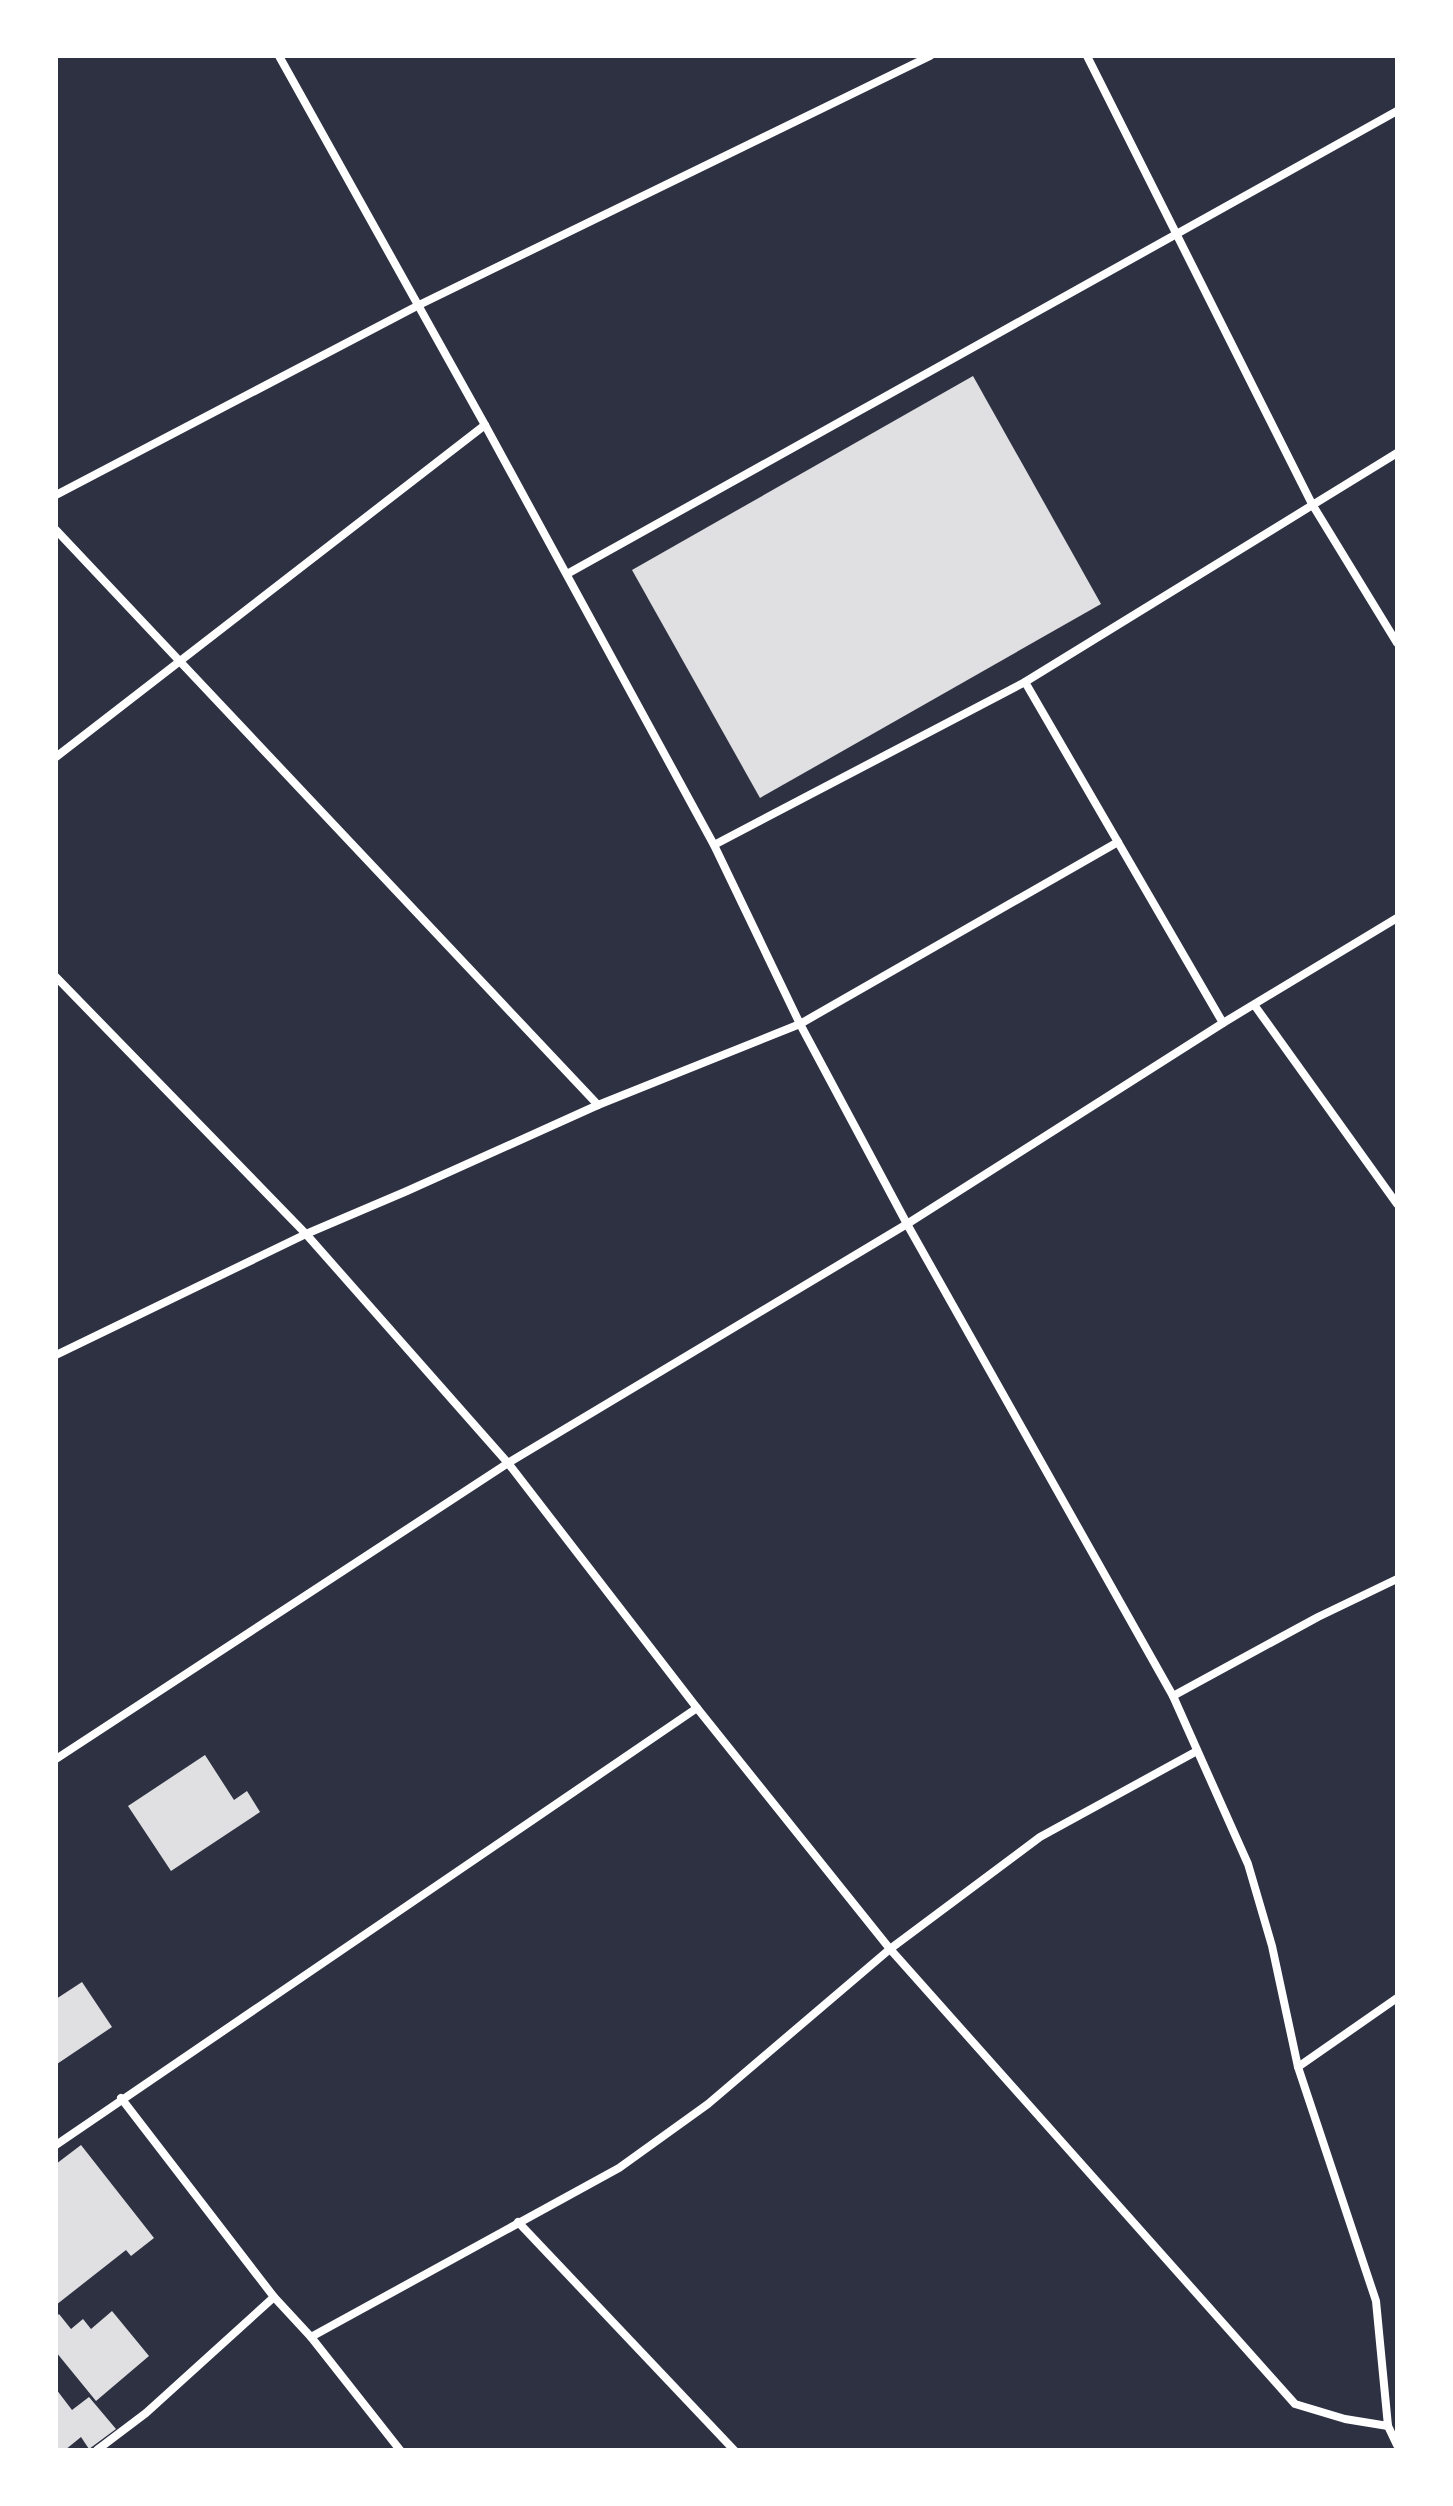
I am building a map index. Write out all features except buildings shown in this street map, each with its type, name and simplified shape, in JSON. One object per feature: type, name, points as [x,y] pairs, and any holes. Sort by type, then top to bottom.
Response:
[{"type":"street","points":[[279,56],[714,845],[800,1024],[907,1224],[1173,1696],[1248,1864],[1272,1946],[1298,2067],[1376,2301],[1388,2426],[1397,2445]]},
{"type":"street","points":[[56,495],[419,305],[930,56]]},
{"type":"street","points":[[1087,56],[1312,504],[1397,643]]},
{"type":"street","points":[[567,574],[1397,111]]},
{"type":"street","points":[[56,757],[485,425]]},
{"type":"street","points":[[714,845],[1025,682],[1397,453]]},
{"type":"street","points":[[56,530],[598,1105]]},
{"type":"street","points":[[1025,682],[1223,1023]]},
{"type":"street","points":[[56,1355],[306,1234],[598,1105],[800,1024],[1118,842]]},
{"type":"street","points":[[56,1759],[508,1463],[907,1224],[1223,1023],[1397,918]]},
{"type":"street","points":[[56,977],[306,1234],[508,1463],[697,1708],[890,1949],[1295,2404],[1345,2419],[1388,2426]]},
{"type":"street","points":[[1255,1006],[1397,1204]]},
{"type":"street","points":[[1173,1696],[1318,1617],[1397,1579]]},
{"type":"street","points":[[56,2145],[697,1708]]},
{"type":"street","points":[[311,2337],[619,2168],[708,2104],[890,1949],[1040,1837],[1197,1751]]},
{"type":"street","points":[[1298,2067],[1397,1998]]},
{"type":"street","points":[[121,2098],[274,2297],[311,2337],[400,2450]]},
{"type":"street","points":[[518,2222],[734,2450]]},
{"type":"street","points":[[97,2450],[146,2413],[274,2297]]}]
